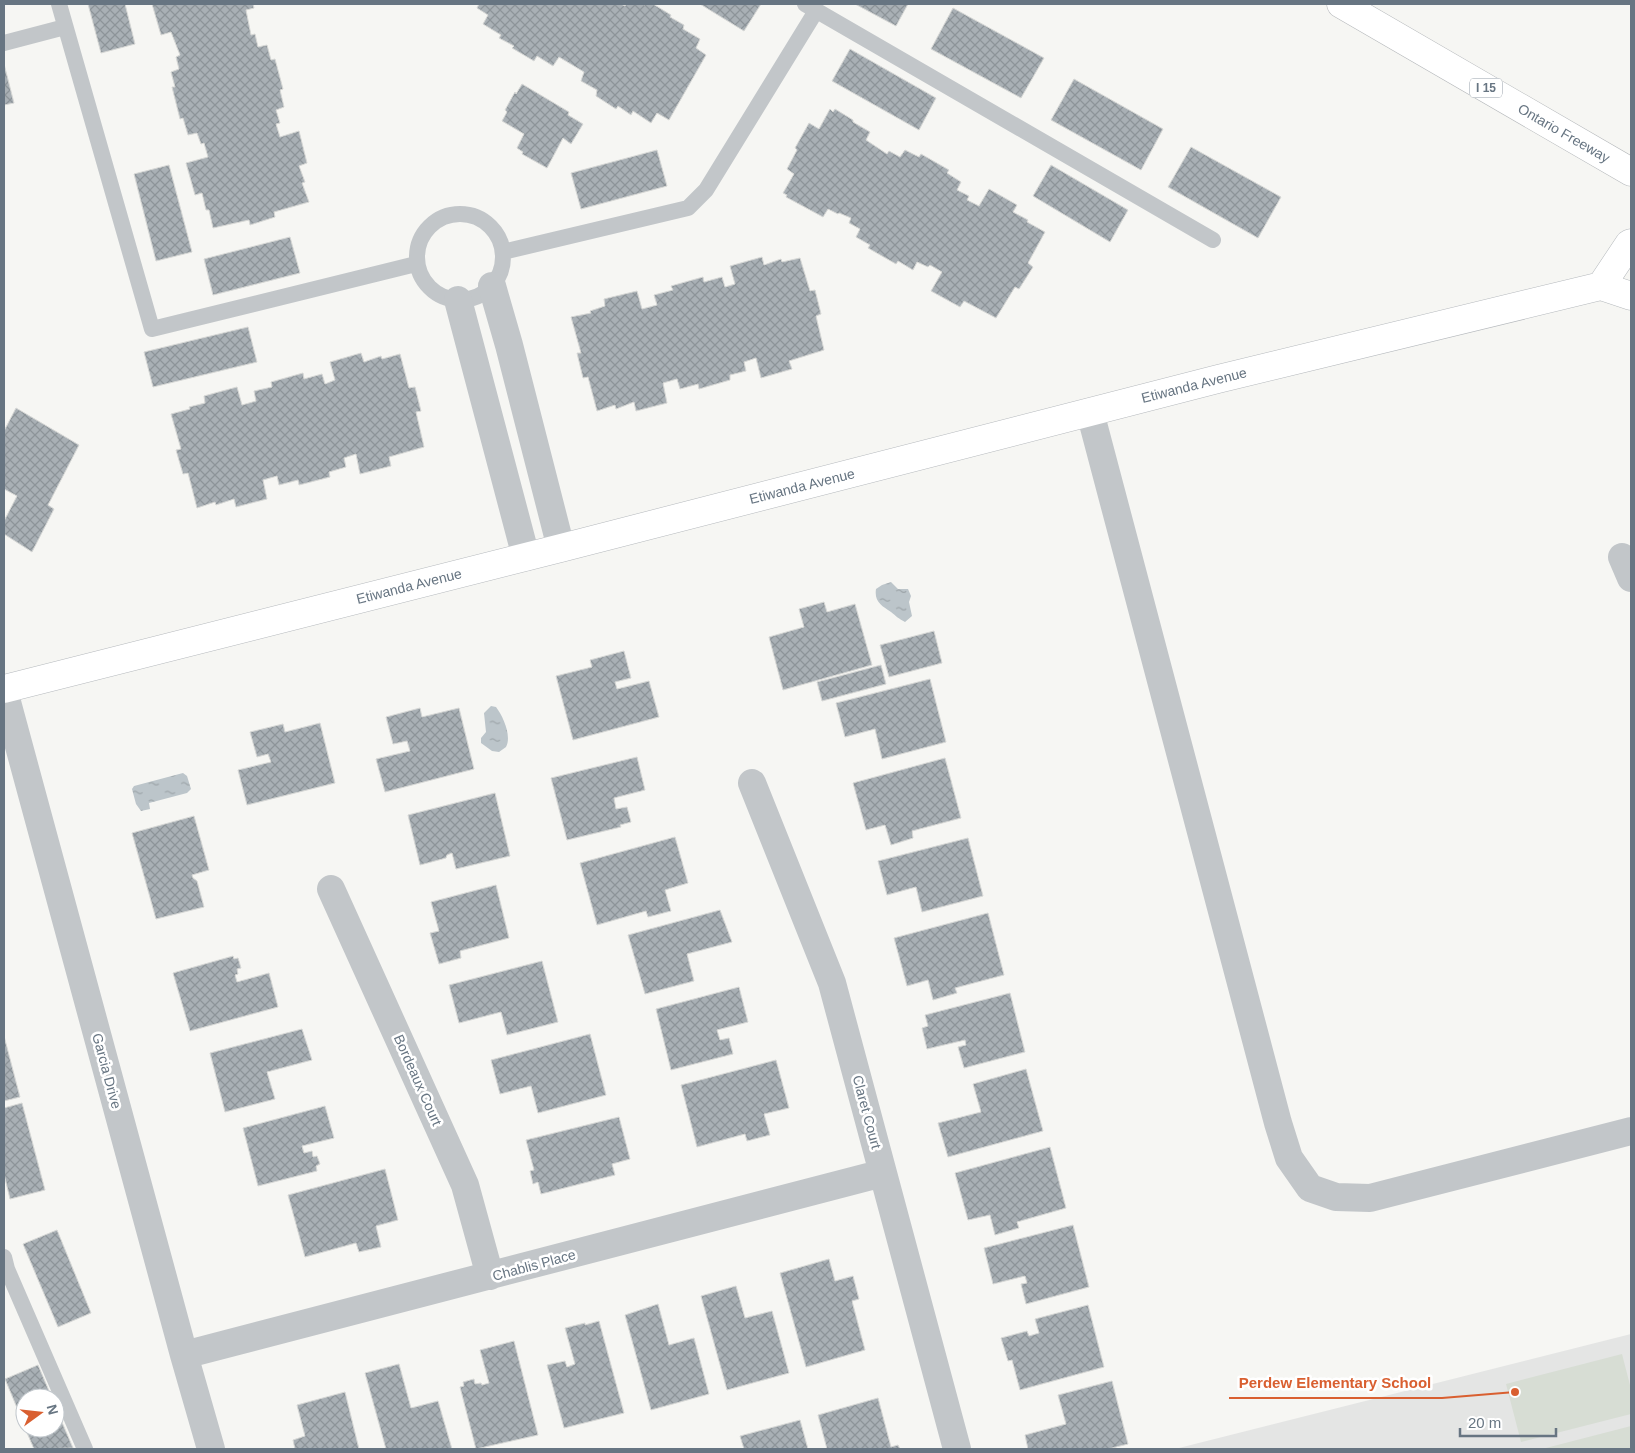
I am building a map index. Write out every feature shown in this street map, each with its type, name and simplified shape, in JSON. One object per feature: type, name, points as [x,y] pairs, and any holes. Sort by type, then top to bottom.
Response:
[{"type":"main road","name":"Ontario Freeway","points":[[1341,4],[1631,172]]},
{"type":"main road","points":[[1631,243],[1601,286],[1631,296]]},
{"type":"main road","name":"Etiwanda Avenue","points":[[4,690],[1228,376],[1601,286]]},
{"type":"street","points":[[492,286],[561,548]]},
{"type":"street","points":[[458,300],[526,556]]},
{"type":"street","points":[[1090,412],[1278,1123],[1289,1158],[1310,1188],[1336,1197],[1370,1198],[1631,1130]]},
{"type":"street","name":"Garcia Drive","points":[[4,690],[211,1449]]},
{"type":"street","name":"Claret Court","points":[[752,783],[832,982],[957,1449]]},
{"type":"street","name":"Bordeaux Court","points":[[331,888],[465,1185],[490,1276]]},
{"type":"street","name":"Chablis Place","points":[[184,1355],[883,1173]]},
{"type":"lane","points":[[59,4],[152,329],[416,264]]},
{"type":"lane","points":[[503,252],[688,208],[706,190],[810,7],[1213,240]]},
{"type":"lane","points":[[4,43],[65,27]]},
{"type":"lane","points":[[460,213],[472,215],[483,220],[493,228],[500,239],[503,252],[503,264],[492,286],[483,294],[471,299],[458,300],[444,297],[431,290],[421,278],[416,264],[416,251],[426,228],[447,214],[460,213]]},
{"type":"lane","points":[[4,1257],[7,1269],[85,1449]]},
{"type":"shaded area","points":[[1631,1334],[1631,1449],[1175,1449]]},
{"type":"shaded area","points":[[1622,1354],[1631,1389],[1631,1414],[1521,1442],[1506,1384]]},
{"type":"shaded area","points":[[1631,1426],[1631,1449],[1542,1449]]},
{"type":"water","points":[[891,582],[898,589],[908,589],[911,596],[909,602],[912,616],[905,622],[882,606],[877,600],[876,589]]},
{"type":"water","points":[[491,706],[496,707],[499,711],[508,737],[506,747],[499,752],[492,751],[481,743],[481,738],[486,732],[484,713]]},
{"type":"water","points":[[183,773],[187,776],[191,789],[187,793],[149,803],[150,809],[141,811],[136,804],[132,789],[134,786]]},
{"type":"building","points":[[88,4],[125,4],[135,44],[101,53]]},
{"type":"building","points":[[152,4],[253,4],[254,8],[246,10],[251,35],[255,34],[258,47],[267,45],[271,60],[275,59],[283,89],[280,90],[284,107],[276,110],[280,123],[276,124],[280,137],[299,131],[307,163],[299,166],[305,182],[302,183],[309,202],[274,212],[275,217],[250,225],[249,220],[213,228],[209,210],[206,210],[202,193],[195,195],[186,163],[208,157],[204,143],[201,144],[197,133],[188,135],[183,118],[180,119],[172,87],[175,87],[171,72],[179,69],[176,57],[180,55],[171,32],[161,35]]},
{"type":"building","points":[[479,4],[621,4],[625,6],[626,4],[653,4],[684,25],[683,29],[700,39],[696,48],[706,55],[669,120],[657,113],[651,123],[633,111],[631,115],[618,106],[616,109],[596,96],[597,90],[581,81],[584,72],[559,57],[553,66],[537,56],[534,61],[512,48],[514,46],[499,38],[501,35],[483,24],[488,15],[477,8]]},
{"type":"building","points":[[700,4],[761,4],[744,31]]},
{"type":"building","points":[[855,4],[908,4],[896,26]]},
{"type":"building","points":[[953,8],[1044,58],[1021,98],[931,49]]},
{"type":"building","points":[[850,49],[936,98],[919,130],[832,81]]},
{"type":"building","points":[[4,64],[14,103],[4,105]]},
{"type":"building","points":[[1074,79],[1163,129],[1141,170],[1051,120]]},
{"type":"building","points":[[522,84],[569,112],[568,115],[583,124],[571,144],[563,138],[547,168],[522,154],[523,152],[517,148],[524,134],[502,121],[507,112],[505,110]]},
{"type":"building","points":[[830,109],[833,112],[835,109],[870,132],[866,140],[887,154],[889,151],[900,157],[905,150],[919,157],[921,154],[949,170],[947,173],[961,182],[957,190],[969,196],[967,200],[979,206],[989,189],[1017,205],[1013,212],[1045,232],[1028,263],[1033,267],[1019,289],[1015,287],[996,318],[964,301],[960,307],[931,291],[942,272],[930,265],[928,267],[917,262],[913,270],[898,261],[896,264],[868,248],[870,245],[856,237],[860,229],[849,223],[851,218],[828,209],[823,217],[786,197],[787,195],[783,193],[794,174],[787,169],[797,150],[795,148],[809,123],[819,129]]},
{"type":"building","points":[[1191,147],[1281,197],[1258,238],[1168,187]]},
{"type":"building","points":[[657,150],[667,186],[581,209],[571,173]]},
{"type":"building","points":[[169,165],[192,252],[156,261],[134,174]]},
{"type":"building","points":[[1051,165],[1128,210],[1110,242],[1033,196]]},
{"type":"building","points":[[290,237],[300,273],[213,295],[204,259]]},
{"type":"building","points":[[762,257],[764,265],[781,259],[782,262],[800,258],[810,291],[815,290],[821,314],[816,316],[824,350],[789,361],[792,369],[761,378],[756,358],[744,362],[746,371],[730,375],[730,380],[699,389],[698,384],[680,389],[677,379],[663,383],[667,403],[636,411],[634,402],[616,409],[615,405],[597,411],[588,377],[583,378],[577,353],[581,353],[571,317],[591,313],[590,311],[605,306],[604,299],[637,291],[642,309],[657,305],[654,295],[673,290],[671,286],[703,277],[704,282],[722,277],[725,287],[735,284],[730,266]]},
{"type":"building","points":[[248,327],[257,362],[153,387],[144,352]]},
{"type":"building","points":[[361,353],[364,362],[381,356],[382,359],[400,354],[409,388],[415,387],[421,411],[416,412],[424,447],[389,457],[391,466],[360,474],[356,454],[344,458],[346,467],[329,472],[330,477],[299,485],[298,480],[279,485],[277,476],[263,480],[267,499],[236,507],[234,499],[216,505],[215,502],[197,508],[188,473],[183,474],[176,450],[181,449],[171,414],[205,403],[204,396],[237,387],[242,405],[256,401],[254,391],[272,387],[271,382],[303,373],[304,379],[322,374],[325,384],[335,380],[330,362]]},
{"type":"building","points":[[16,408],[79,445],[48,505],[54,509],[32,552],[4,534],[4,521],[17,496],[4,489],[4,431]]},
{"type":"building","points":[[824,602],[827,612],[855,604],[872,665],[783,690],[769,637],[804,627],[799,609]]},
{"type":"building","points":[[934,631],[942,663],[889,677],[880,645]]},
{"type":"building","points":[[624,651],[631,678],[615,682],[617,689],[649,681],[659,717],[573,740],[556,676],[592,667],[590,660]]},
{"type":"building","points":[[881,665],[886,684],[822,701],[817,682]]},
{"type":"building","points":[[930,679],[946,742],[882,759],[875,729],[845,737],[836,703]]},
{"type":"building","points":[[420,708],[422,717],[459,708],[474,769],[385,792],[376,759],[410,751],[407,741],[393,744],[386,717]]},
{"type":"building","points":[[320,723],[335,783],[247,805],[238,770],[271,762],[268,754],[257,757],[250,732],[283,724],[285,732]]},
{"type":"building","points":[[637,757],[645,790],[614,798],[616,809],[627,807],[631,822],[620,825],[621,827],[567,840],[551,778]]},
{"type":"building","points":[[945,758],[961,818],[912,831],[913,838],[891,845],[885,825],[866,830],[853,783]]},
{"type":"building","points":[[495,793],[510,856],[456,869],[452,853],[447,855],[446,858],[420,865],[408,815]]},
{"type":"building","points":[[194,816],[209,870],[192,875],[197,881],[204,907],[156,919],[132,833]]},
{"type":"building","points":[[675,837],[688,883],[665,890],[671,911],[648,917],[646,911],[597,925],[580,863]]},
{"type":"building","points":[[968,838],[983,896],[922,912],[916,887],[887,895],[878,861]]},
{"type":"building","points":[[496,885],[509,938],[460,951],[461,958],[439,964],[430,933],[439,931],[431,902]]},
{"type":"building","points":[[720,910],[732,942],[687,954],[694,981],[645,994],[628,935]]},
{"type":"building","points":[[988,913],[1004,975],[955,988],[957,993],[933,1000],[928,980],[907,986],[894,938]]},
{"type":"building","points":[[233,956],[234,959],[238,958],[241,968],[237,969],[238,974],[235,975],[237,982],[269,973],[278,1007],[190,1031],[173,973]]},
{"type":"building","points":[[542,961],[558,1022],[507,1035],[501,1012],[459,1023],[449,985]]},
{"type":"building","points":[[739,987],[748,1022],[717,1030],[720,1040],[729,1038],[733,1054],[671,1070],[656,1009]]},
{"type":"building","points":[[1010,993],[1025,1052],[964,1068],[958,1047],[966,1045],[965,1040],[927,1049],[922,1028],[928,1026],[925,1015]]},
{"type":"building","points":[[302,1029],[312,1060],[267,1072],[275,1099],[225,1112],[210,1053]]},
{"type":"building","points":[[590,1034],[606,1095],[538,1113],[531,1086],[500,1094],[491,1060]]},
{"type":"building","points":[[4,1036],[20,1097],[4,1101]]},
{"type":"building","points":[[776,1060],[789,1108],[764,1114],[770,1135],[747,1141],[745,1134],[697,1147],[681,1085]]},
{"type":"building","points":[[1026,1069],[1043,1131],[948,1157],[938,1123],[981,1112],[973,1084]]},
{"type":"building","points":[[22,1103],[45,1190],[10,1199],[4,1174],[4,1108]]},
{"type":"building","points":[[325,1106],[334,1138],[302,1146],[304,1153],[312,1151],[313,1157],[317,1156],[320,1164],[316,1166],[317,1171],[258,1186],[243,1128]]},
{"type":"building","points":[[619,1117],[630,1159],[612,1164],[615,1175],[541,1194],[538,1182],[533,1184],[530,1171],[534,1170],[526,1140]]},
{"type":"building","points":[[1050,1147],[1066,1208],[1017,1222],[1019,1228],[995,1235],[990,1215],[968,1220],[955,1173]]},
{"type":"building","points":[[385,1169],[398,1220],[376,1226],[381,1247],[359,1252],[356,1243],[305,1257],[288,1195]]},
{"type":"building","points":[[1073,1225],[1089,1287],[1026,1304],[1021,1284],[1027,1283],[1025,1276],[993,1284],[984,1248]]},
{"type":"building","points":[[57,1230],[91,1313],[58,1327],[23,1244]]},
{"type":"building","points":[[829,1259],[835,1281],[853,1276],[859,1299],[852,1301],[865,1350],[806,1367],[780,1273]]},
{"type":"building","points":[[736,1286],[745,1318],[772,1311],[789,1373],[727,1390],[701,1296]]},
{"type":"building","points":[[658,1304],[669,1345],[694,1338],[709,1394],[651,1410],[625,1315]]},
{"type":"building","points":[[1088,1305],[1104,1367],[1020,1390],[1012,1360],[1008,1361],[1001,1338],[1027,1331],[1029,1336],[1039,1333],[1035,1319]]},
{"type":"building","points":[[599,1321],[624,1413],[564,1428],[547,1365],[565,1361],[567,1367],[575,1364],[565,1328]]},
{"type":"building","points":[[514,1341],[538,1435],[476,1449],[460,1387],[464,1386],[463,1382],[474,1379],[475,1384],[489,1383],[480,1350]]},
{"type":"building","points":[[399,1364],[411,1408],[438,1401],[452,1449],[386,1449],[365,1373]]},
{"type":"building","points":[[38,1365],[48,1388],[15,1388],[15,1403],[5,1379]]},
{"type":"building","points":[[1112,1381],[1128,1444],[1108,1449],[1028,1449],[1025,1435],[1066,1424],[1058,1395]]},
{"type":"building","points":[[345,1392],[359,1449],[295,1449],[293,1440],[305,1436],[297,1405]]},
{"type":"building","points":[[878,1398],[891,1447],[898,1445],[900,1449],[827,1449],[818,1415]]},
{"type":"building","points":[[800,1420],[808,1449],[744,1449],[740,1436]]},
{"type":"building","points":[[65,1429],[73,1448],[34,1449],[29,1438],[65,1438]]},
{"type":"place","name":"Perdew Elementary School","points":[[1515,1392]]}]
